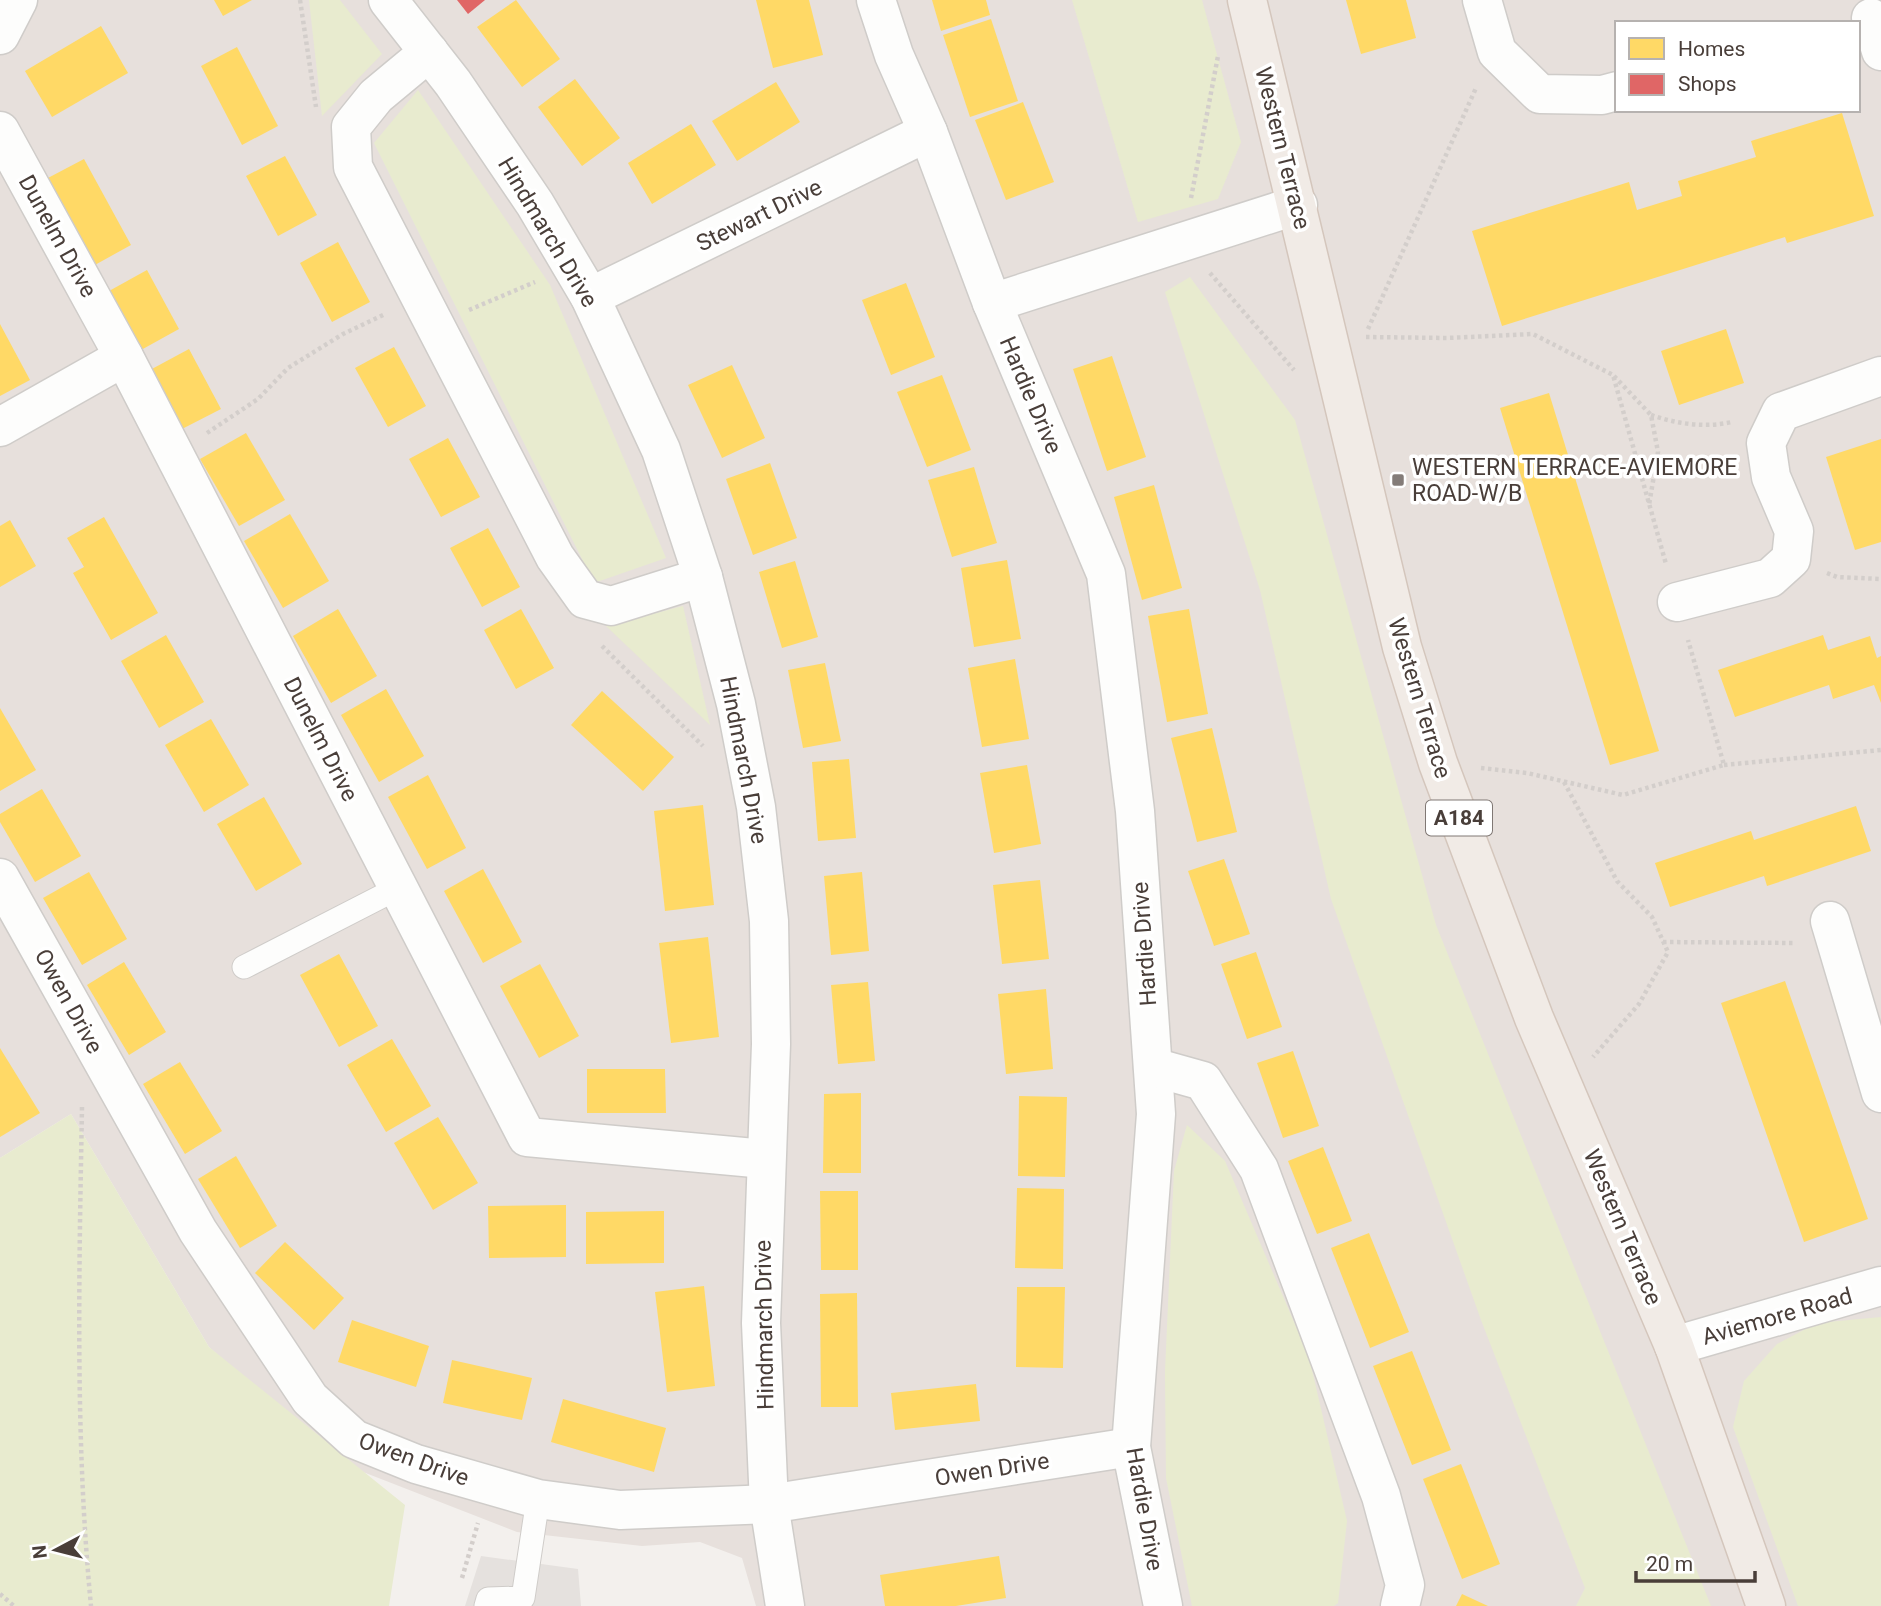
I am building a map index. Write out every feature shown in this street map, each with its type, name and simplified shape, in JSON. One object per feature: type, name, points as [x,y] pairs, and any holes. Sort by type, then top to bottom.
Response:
[{"type":"main road","name":"Western Terrace","points":[[1247,0],[1298,205],[1348,340],[1402,647],[1438,763],[1564,1089],[1674,1346],[1766,1606]]},
{"type":"street","points":[[0,35],[18,0]]},
{"type":"street","name":"Hindmarch Drive","points":[[388,0],[429,52],[535,204],[581,282],[661,450],[703,577],[736,704],[752,784],[769,921],[771,1044],[761,1323],[769,1504],[785,1606]]},
{"type":"street","name":"Hardie Drive","points":[[876,0],[894,55],[928,132],[992,303],[1106,574],[1135,811],[1156,1114],[1131,1447],[1163,1606]]},
{"type":"street","points":[[1482,0],[1497,52],[1540,94],[1609,93]]},
{"type":"street","points":[[429,52],[376,96],[351,127],[354,167],[555,556],[585,599],[611,606],[703,577]]},
{"type":"street","name":"Dunelm Drive","points":[[0,131],[124,356],[527,1137],[765,1159]]},
{"type":"street","name":"Stewart Drive","points":[[581,282],[928,132]]},
{"type":"street","points":[[992,303],[1298,205]]},
{"type":"street","points":[[0,427],[124,356]]},
{"type":"street","points":[[1677,602],[1770,578],[1791,559],[1794,531],[1771,477],[1766,443],[1781,412],[1881,376]]},
{"type":"street","name":"Owen Drive","points":[[5,901],[198,1231],[310,1399],[355,1439],[416,1464],[489,1486],[538,1499],[620,1510],[769,1504],[1131,1447]]},
{"type":"street","points":[[1833,929],[1881,1093]]},
{"type":"street","points":[[1153,1067],[1203,1081],[1259,1169],[1381,1496],[1405,1586],[1400,1606]]},
{"type":"street","name":"Aviemore Road","points":[[1674,1346],[1881,1286]]},
{"type":"lane","points":[[244,967],[398,888]]},
{"type":"lane","points":[[486,1606],[488,1599],[523,1598],[538,1499]]},
{"type":"path","points":[[300,0],[318,119]]},
{"type":"path","points":[[1348,340],[1379,298],[1496,46]]},
{"type":"path","points":[[174,454],[258,399],[288,368],[343,334],[428,311],[581,282]]},
{"type":"path","points":[[1348,340],[1533,334],[1613,375],[1651,415],[1674,423],[1718,425],[1781,412]]},
{"type":"path","points":[[1613,375],[1724,765]]},
{"type":"path","points":[[1649,509],[1658,452],[1651,415]]},
{"type":"path","points":[[1791,559],[1837,577],[1881,579]]},
{"type":"path","points":[[594,638],[707,750]]},
{"type":"path","points":[[1438,763],[1527,773],[1623,795],[1724,765],[1881,750]]},
{"type":"path","points":[[1563,781],[1617,881],[1652,917],[1668,952],[1639,1004],[1564,1089]]},
{"type":"path","points":[[1663,942],[1814,943],[1833,929]]},
{"type":"path","points":[[82,1094],[78,1339],[83,1522],[91,1606]]},
{"type":"path","points":[[460,1584],[489,1486]]},
{"type":"path","points":[[0,1594],[14,1606]]},
{"type":"shaded area","points":[[0,0],[1881,0],[1881,1606],[756,1606],[742,1558],[700,1542],[642,1546],[517,1532],[340,1463],[209,1347],[71,1114],[0,1158]]},
{"type":"shaded area","points":[[481,1556],[578,1569],[581,1606],[465,1606]]},
{"type":"green space","points":[[309,0],[340,0],[382,54],[322,116]]},
{"type":"green space","points":[[1072,0],[1202,0],[1241,142],[1218,199],[1138,222]]},
{"type":"green space","points":[[418,90],[550,285],[666,558],[594,583],[374,143]]},
{"type":"green space","points":[[1190,277],[1295,420],[1436,925],[1711,1606],[1576,1606],[1585,1588],[1481,1320],[1331,899],[1260,590],[1165,292]]},
{"type":"green space","points":[[683,606],[710,725],[606,626]]},
{"type":"green space","points":[[71,1114],[209,1347],[405,1505],[389,1606],[0,1606],[0,1158]]},
{"type":"green space","points":[[1187,1125],[1225,1161],[1309,1357],[1347,1521],[1338,1603],[1334,1606],[1192,1606],[1166,1478],[1165,1372],[1174,1171]]},
{"type":"green space","points":[[1881,1317],[1881,1606],[1798,1606],[1733,1427],[1744,1381],[1777,1344],[1817,1323]]},
{"type":"building: Homes","points":[[214,0],[252,0],[223,16]]},
{"type":"building: Homes","points":[[516,0],[560,59],[522,87],[477,27]]},
{"type":"building: Homes","points":[[756,0],[809,0],[823,55],[773,68]]},
{"type":"building: Homes","points":[[932,0],[986,0],[990,15],[941,31]]},
{"type":"building: Homes","points":[[1346,0],[1406,0],[1416,38],[1361,54]]},
{"type":"building: Homes","points":[[991,19],[1018,101],[970,117],[943,35]]},
{"type":"building: Homes","points":[[101,26],[128,73],[52,117],[25,71]]},
{"type":"building: Homes","points":[[237,47],[278,126],[242,145],[201,66]]},
{"type":"building: Homes","points":[[575,79],[620,138],[582,166],[538,107]]},
{"type":"building: Homes","points":[[776,82],[800,122],[737,161],[712,121]]},
{"type":"building: Homes","points":[[1023,102],[1054,182],[1006,200],[975,120]]},
{"type":"building: Homes","points":[[1842,113],[1874,216],[1787,243],[1785,237],[1502,326],[1472,231],[1629,182],[1637,210],[1682,196],[1678,181],[1756,157],[1751,141]]},
{"type":"building: Homes","points":[[691,124],[716,165],[652,204],[628,163]]},
{"type":"building: Homes","points":[[285,156],[317,215],[278,236],[246,176]]},
{"type":"building: Homes","points":[[84,159],[131,245],[93,266],[46,179]]},
{"type":"building: Homes","points":[[338,242],[370,302],[332,322],[300,263]]},
{"type":"building: Homes","points":[[147,270],[179,329],[141,350],[109,291]]},
{"type":"building: Homes","points":[[906,283],[935,357],[891,375],[862,300]]},
{"type":"building: Homes","points":[[0,324],[30,380],[0,396]]},
{"type":"building: Homes","points":[[1726,329],[1744,383],[1679,405],[1661,351]]},
{"type":"building: Homes","points":[[394,347],[426,406],[388,427],[355,368]]},
{"type":"building: Homes","points":[[189,349],[221,409],[182,429],[150,370]]},
{"type":"building: Homes","points":[[1112,356],[1146,457],[1107,471],[1073,369]]},
{"type":"building: Homes","points":[[732,365],[765,438],[722,458],[688,385]]},
{"type":"building: Homes","points":[[942,375],[971,450],[927,467],[897,392]]},
{"type":"building: Homes","points":[[1549,393],[1659,751],[1610,765],[1500,408]]},
{"type":"building: Homes","points":[[246,433],[285,500],[239,526],[200,459]]},
{"type":"building: Homes","points":[[448,438],[480,497],[441,517],[409,459]]},
{"type":"building: Homes","points":[[1881,439],[1881,542],[1855,550],[1826,457]]},
{"type":"building: Homes","points":[[770,463],[797,538],[753,555],[726,479]]},
{"type":"building: Homes","points":[[974,467],[997,543],[952,557],[928,480]]},
{"type":"building: Homes","points":[[1154,485],[1182,588],[1142,600],[1114,497]]},
{"type":"building: Homes","points":[[290,514],[329,581],[283,608],[244,541]]},
{"type":"building: Homes","points":[[104,517],[158,613],[111,640],[73,573],[84,567],[67,538]]},
{"type":"building: Homes","points":[[10,520],[36,566],[0,587],[0,526]]},
{"type":"building: Homes","points":[[488,528],[520,587],[482,607],[450,548]]},
{"type":"building: Homes","points":[[1007,560],[1021,639],[974,647],[961,568]]},
{"type":"building: Homes","points":[[795,561],[818,637],[782,648],[759,572]]},
{"type":"building: Homes","points":[[338,609],[377,676],[331,703],[293,636]]},
{"type":"building: Homes","points":[[521,609],[554,668],[516,689],[484,630]]},
{"type":"building: Homes","points":[[1189,609],[1208,714],[1167,722],[1148,616]]},
{"type":"building: Homes","points":[[166,635],[204,702],[159,728],[121,661]]},
{"type":"building: Homes","points":[[1823,635],[1828,650],[1870,636],[1877,658],[1881,656],[1881,703],[1874,685],[1833,699],[1829,685],[1735,717],[1718,670]]},
{"type":"building: Homes","points":[[1015,659],[1029,739],[982,747],[968,668]]},
{"type":"building: Homes","points":[[825,663],[841,741],[803,748],[788,670]]},
{"type":"building: Homes","points":[[386,689],[424,756],[379,782],[341,715]]},
{"type":"building: Homes","points":[[602,691],[674,757],[643,791],[571,725]]},
{"type":"building: Homes","points":[[0,708],[36,770],[0,791]]},
{"type":"building: Homes","points":[[211,719],[249,785],[204,812],[165,745]]},
{"type":"building: Homes","points":[[1212,728],[1237,832],[1197,842],[1171,738]]},
{"type":"building: Homes","points":[[849,759],[856,838],[818,841],[812,762]]},
{"type":"building: Homes","points":[[1027,765],[1041,844],[994,853],[980,773]]},
{"type":"building: Homes","points":[[428,775],[466,848],[427,869],[388,797]]},
{"type":"building: Homes","points":[[42,789],[81,856],[35,882],[0,822],[0,814]]},
{"type":"building: Homes","points":[[264,797],[302,864],[256,891],[217,824]]},
{"type":"building: Homes","points":[[703,805],[714,905],[665,911],[654,811]]},
{"type":"building: Homes","points":[[1856,806],[1871,851],[1767,886],[1764,876],[1670,907],[1655,863],[1751,831],[1754,840]]},
{"type":"building: Homes","points":[[1224,859],[1250,934],[1214,946],[1188,871]]},
{"type":"building: Homes","points":[[483,869],[522,942],[483,963],[444,891]]},
{"type":"building: Homes","points":[[89,872],[127,939],[82,965],[43,898]]},
{"type":"building: Homes","points":[[862,872],[869,951],[831,955],[824,876]]},
{"type":"building: Homes","points":[[1040,880],[1049,959],[1002,964],[993,885]]},
{"type":"building: Homes","points":[[708,937],[719,1037],[671,1043],[659,943]]},
{"type":"building: Homes","points":[[1256,952],[1282,1027],[1247,1039],[1221,964]]},
{"type":"building: Homes","points":[[339,954],[378,1026],[339,1047],[300,975]]},
{"type":"building: Homes","points":[[124,962],[166,1032],[129,1055],[87,985]]},
{"type":"building: Homes","points":[[540,964],[579,1036],[539,1058],[500,986]]},
{"type":"building: Homes","points":[[1785,981],[1868,1219],[1804,1242],[1721,1003]]},
{"type":"building: Homes","points":[[868,982],[875,1061],[838,1064],[831,985]]},
{"type":"building: Homes","points":[[1046,989],[1053,1069],[1006,1074],[998,994]]},
{"type":"building: Homes","points":[[392,1039],[431,1106],[386,1132],[347,1065]]},
{"type":"building: Homes","points":[[0,1048],[40,1113],[0,1137]]},
{"type":"building: Homes","points":[[1293,1051],[1319,1126],[1283,1138],[1257,1063]]},
{"type":"building: Homes","points":[[180,1062],[222,1131],[185,1154],[143,1084]]},
{"type":"building: Homes","points":[[587,1069],[665,1069],[666,1113],[587,1113]]},
{"type":"building: Homes","points":[[861,1093],[861,1173],[823,1173],[824,1094]]},
{"type":"building: Homes","points":[[1019,1096],[1067,1097],[1065,1177],[1018,1176]]},
{"type":"building: Homes","points":[[438,1117],[478,1183],[433,1210],[394,1143]]},
{"type":"building: Homes","points":[[1323,1147],[1352,1221],[1317,1234],[1288,1161]]},
{"type":"building: Homes","points":[[236,1156],[277,1226],[240,1248],[198,1179]]},
{"type":"building: Homes","points":[[1017,1188],[1064,1189],[1063,1269],[1015,1268]]},
{"type":"building: Homes","points":[[820,1191],[858,1191],[858,1270],[821,1270]]},
{"type":"building: Homes","points":[[566,1205],[566,1257],[489,1258],[488,1206]]},
{"type":"building: Homes","points":[[664,1211],[664,1263],[586,1264],[586,1212]]},
{"type":"building: Homes","points":[[1369,1233],[1409,1332],[1370,1348],[1331,1248]]},
{"type":"building: Homes","points":[[285,1242],[344,1298],[314,1330],[255,1273]]},
{"type":"building: Homes","points":[[704,1286],[715,1386],[667,1392],[655,1292]]},
{"type":"building: Homes","points":[[1017,1287],[1065,1287],[1063,1368],[1016,1367]]},
{"type":"building: Homes","points":[[857,1293],[858,1407],[821,1407],[820,1294]]},
{"type":"building: Homes","points":[[352,1320],[429,1346],[416,1387],[338,1362]]},
{"type":"building: Homes","points":[[1412,1351],[1451,1450],[1412,1465],[1373,1366]]},
{"type":"building: Homes","points":[[452,1360],[532,1378],[522,1420],[443,1403]]},
{"type":"building: Homes","points":[[976,1384],[980,1421],[895,1430],[891,1393]]},
{"type":"building: Homes","points":[[563,1399],[666,1428],[654,1472],[551,1442]]},
{"type":"building: Homes","points":[[1461,1464],[1500,1564],[1462,1579],[1423,1479]]},
{"type":"building: Homes","points":[[999,1556],[1006,1598],[956,1606],[885,1606],[880,1575]]},
{"type":"building: Homes","points":[[1462,1594],[1488,1606],[1456,1606]]},
{"type":"building: Shops","points":[[457,0],[485,0],[468,14]]},
{"type":"place","name":"WESTERN TERRACE-AVIEMORE ROAD-W/B","points":[[1398,480]]}]
